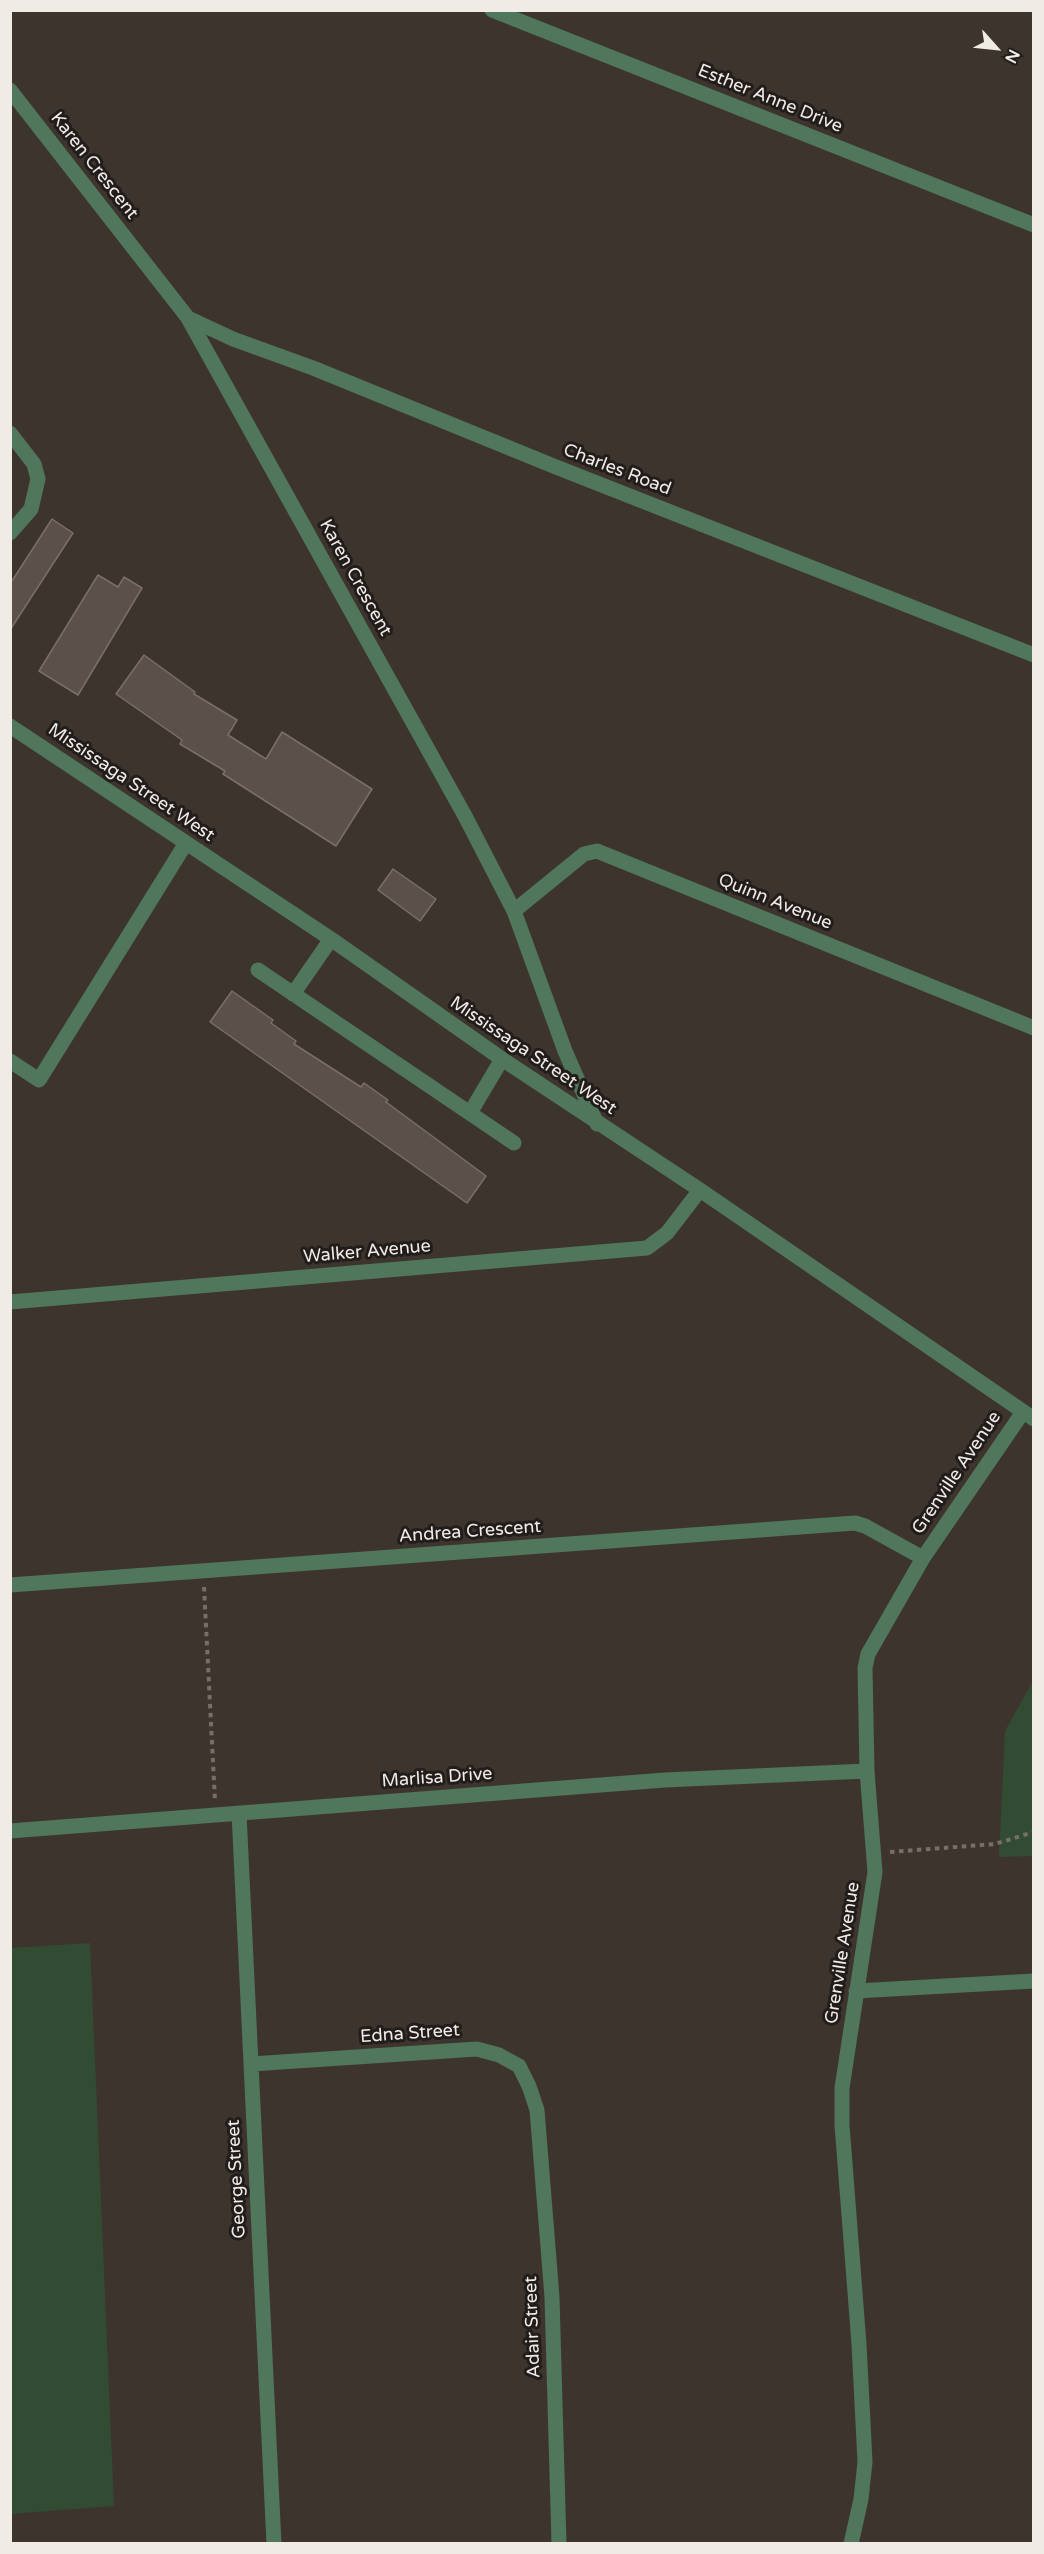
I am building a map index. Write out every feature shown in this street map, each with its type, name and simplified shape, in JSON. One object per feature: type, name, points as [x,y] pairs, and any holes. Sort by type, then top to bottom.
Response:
[{"type":"street","name":"Esther Anne Drive","points":[[492,10],[1034,225]]},
{"type":"street","name":"Karen Crescent","points":[[10,90],[188,318],[465,816],[514,911],[565,1051],[597,1124]]},
{"type":"street","name":"Charles Road","points":[[188,318],[233,339],[312,368],[556,467],[1034,655]]},
{"type":"street","points":[[10,433],[34,464],[38,479],[31,508],[10,532]]},
{"type":"street","name":"Mississaga Street West","points":[[10,726],[331,939],[502,1059],[700,1190],[1028,1416]]},
{"type":"street","points":[[10,1061],[39,1080],[186,843]]},
{"type":"street","name":"Quinn Avenue","points":[[514,911],[584,854],[597,851],[1034,1028]]},
{"type":"street","points":[[293,994],[331,939]]},
{"type":"street","points":[[258,970],[514,1143]]},
{"type":"street","points":[[470,1113],[502,1059]]},
{"type":"street","name":"Walker Avenue","points":[[10,1302],[647,1248],[668,1233],[700,1190]]},
{"type":"street","name":"Grenville Avenue","points":[[851,2544],[861,2499],[865,2462],[859,2344],[842,2125],[842,2088],[875,1872],[867,1771],[864,1683],[868,1654],[923,1558],[1028,1416]]},
{"type":"street","name":"Andrea Crescent","points":[[10,1585],[855,1523],[865,1526],[923,1558]]},
{"type":"street","name":"Marlisa Drive","points":[[10,1831],[665,1780],[867,1771]]},
{"type":"street","name":"George Street","points":[[239,1813],[274,2544]]},
{"type":"street","points":[[856,1991],[1034,1981]]},
{"type":"street","name":"Edna Street","points":[[251,2064],[477,2049],[499,2055],[519,2066],[537,2110]]},
{"type":"street","name":"Adair Street","points":[[537,2110],[552,2297],[559,2544]]},
{"type":"path","points":[[204,1571],[216,1815]]},
{"type":"path","points":[[875,1853],[994,1844],[1034,1832]]},
{"type":"green space","points":[[1033,1681],[1033,1856],[999,1857],[1005,1731]]},
{"type":"green space","points":[[90,1943],[114,2506],[11,2514],[11,1948]]},
{"type":"building","points":[[52,519],[73,533],[10,630],[10,584]]},
{"type":"building","points":[[98,575],[118,587],[124,577],[142,588],[78,695],[39,671]]},
{"type":"building","points":[[144,655],[195,692],[194,694],[237,720],[228,735],[266,759],[282,732],[372,789],[336,846],[223,774],[225,771],[180,744],[182,740],[116,694]]},
{"type":"building","points":[[393,869],[436,899],[420,921],[378,890]]},
{"type":"building","points":[[232,991],[273,1020],[271,1023],[296,1041],[294,1044],[361,1087],[364,1083],[486,1176],[467,1203],[210,1022]]}]
